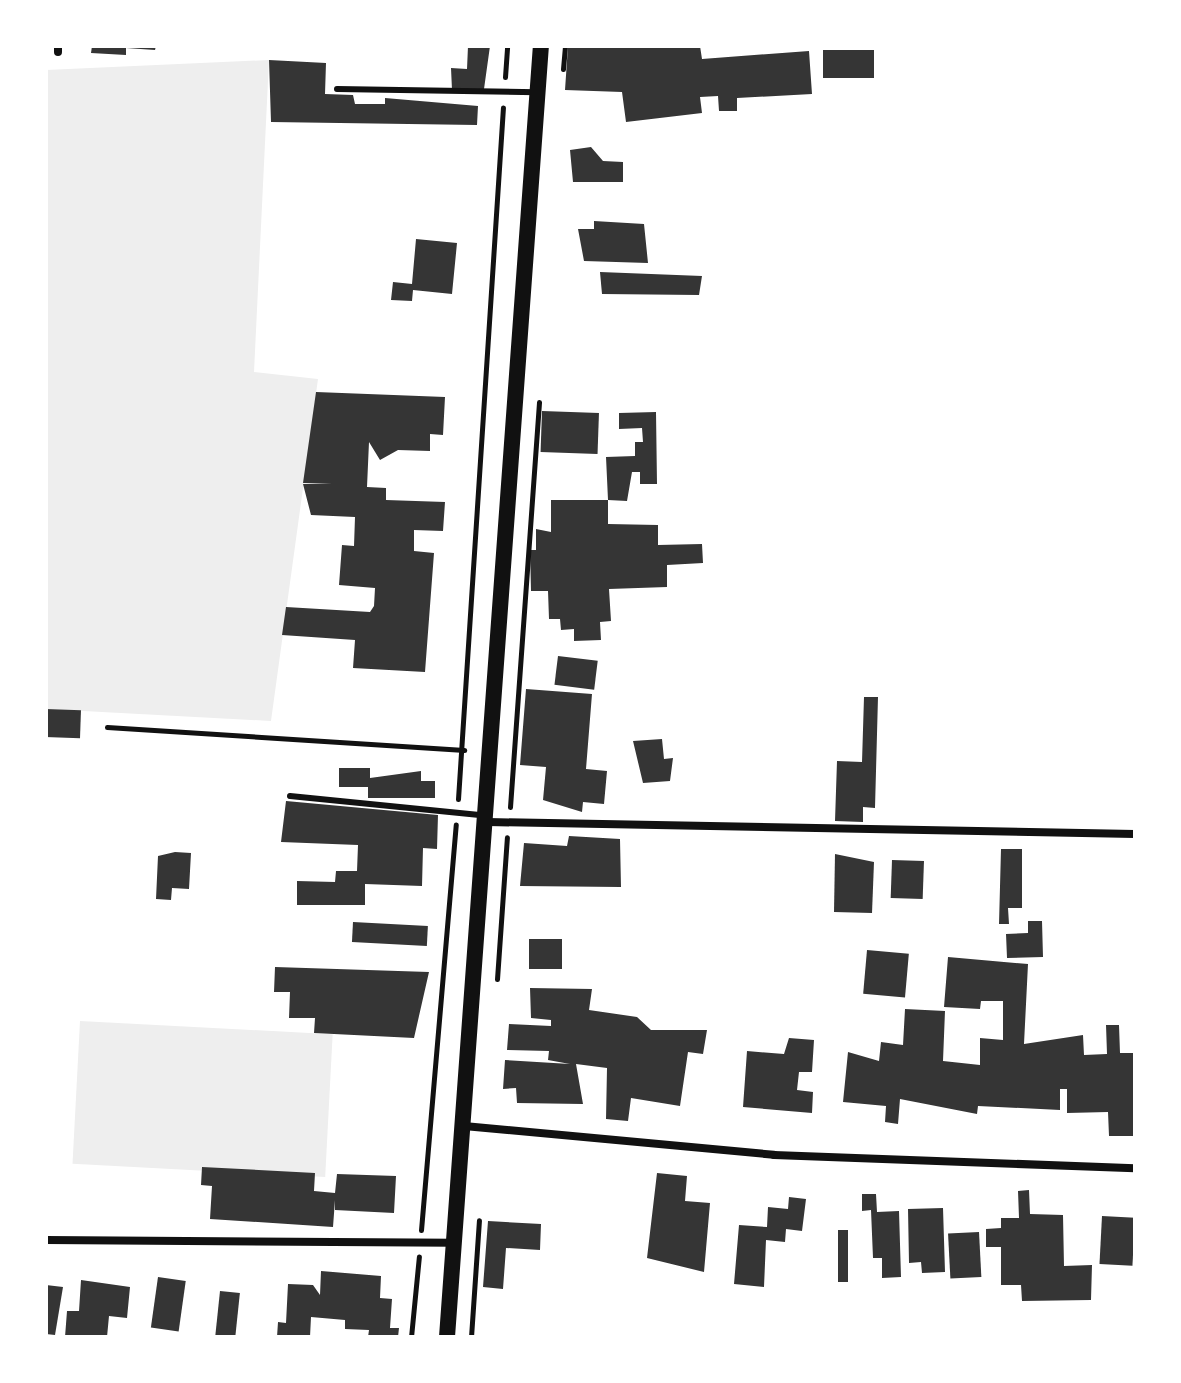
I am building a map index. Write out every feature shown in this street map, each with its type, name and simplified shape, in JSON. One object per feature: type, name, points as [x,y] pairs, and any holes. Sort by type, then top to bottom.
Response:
[{"type":"main road","points":[[447,1337],[489,819],[541,46]]},
{"type":"street","points":[[489,819],[508,824],[1135,834]]},
{"type":"street","points":[[464,1126],[774,1155],[1135,1168]]},
{"type":"street","points":[[46,1240],[453,1243]]},
{"type":"lane","points":[[337,89],[504,94],[538,92]]},
{"type":"lane","points":[[290,796],[457,812],[489,819]]},
{"type":"path","points":[[411,1337],[462,749],[507,46]]},
{"type":"path","points":[[563,77],[565,46]]},
{"type":"path","points":[[496,988],[539,394]]},
{"type":"path","points":[[107,727],[493,751]]},
{"type":"path","points":[[471,1337],[480,1215]]},
{"type":"shaded area","points":[[269,60],[254,372],[318,379],[271,721],[46,709],[46,70]]},
{"type":"shaded area","points":[[80,1021],[333,1034],[325,1177],[73,1164]]},
{"type":"building","points":[[92,46],[126,46],[126,55],[91,53]]},
{"type":"building","points":[[126,46],[156,46],[155,50]]},
{"type":"building","points":[[468,46],[490,46],[484,89],[452,90],[451,68],[467,69]]},
{"type":"building","points":[[568,46],[700,46],[702,59],[809,51],[812,94],[737,98],[737,111],[719,111],[718,96],[700,97],[702,113],[626,122],[622,92],[565,90]]},
{"type":"building","points":[[823,50],[874,50],[874,78],[823,78]]},
{"type":"building","points":[[269,60],[326,63],[325,94],[353,95],[355,104],[385,104],[385,98],[478,106],[477,125],[271,122]]},
{"type":"building","points":[[591,147],[603,161],[623,162],[623,182],[573,182],[570,150]]},
{"type":"building","points":[[594,221],[644,224],[648,263],[584,261],[578,229],[594,229]]},
{"type":"building","points":[[416,239],[457,243],[452,294],[413,290],[412,301],[391,300],[393,282],[412,284]]},
{"type":"building","points":[[600,272],[702,276],[699,295],[602,294]]},
{"type":"building","points":[[316,392],[445,397],[443,435],[430,434],[430,451],[398,450],[380,460],[369,442],[367,487],[386,488],[386,500],[445,502],[443,531],[414,530],[414,551],[434,553],[425,672],[353,668],[355,640],[282,635],[286,607],[370,612],[374,606],[375,588],[339,585],[342,545],[354,546],[355,517],[311,515],[303,484],[332,484],[303,483]]},
{"type":"building","points":[[542,411],[599,413],[598,454],[541,452]]},
{"type":"building","points":[[656,412],[657,484],[640,484],[640,472],[632,472],[627,501],[608,500],[606,457],[635,456],[635,442],[643,442],[642,428],[619,429],[619,413]]},
{"type":"building","points":[[551,500],[608,500],[608,524],[658,525],[658,545],[702,544],[703,563],[667,565],[667,587],[609,589],[611,621],[600,622],[601,640],[574,641],[574,629],[561,630],[560,619],[549,619],[548,591],[531,591],[530,550],[536,550],[536,529],[551,532]]},
{"type":"building","points":[[558,656],[598,661],[594,690],[554,685]]},
{"type":"building","points":[[526,689],[592,694],[586,769],[607,771],[604,804],[583,802],[582,812],[543,800],[546,767],[520,765]]},
{"type":"building","points":[[864,697],[878,697],[875,808],[863,807],[863,822],[835,821],[837,761],[862,762]]},
{"type":"building","points":[[46,709],[81,710],[80,738],[46,737]]},
{"type":"building","points":[[662,739],[664,759],[673,758],[670,781],[643,783],[633,741]]},
{"type":"building","points":[[339,768],[370,768],[370,778],[421,771],[421,781],[435,781],[435,798],[368,798],[368,787],[339,787]]},
{"type":"building","points":[[286,801],[438,815],[437,849],[423,848],[422,886],[365,884],[365,905],[297,905],[297,881],[335,882],[336,871],[357,871],[358,845],[281,842]]},
{"type":"building","points":[[569,836],[620,839],[621,887],[520,886],[524,843],[567,846]]},
{"type":"building","points":[[1001,849],[1022,849],[1022,908],[1008,908],[1009,924],[999,924]]},
{"type":"building","points":[[175,852],[191,853],[189,889],[172,888],[171,900],[156,899],[158,856]]},
{"type":"building","points":[[835,854],[874,862],[872,913],[834,912]]},
{"type":"building","points":[[892,860],[924,861],[923,899],[891,898]]},
{"type":"building","points":[[1028,921],[1042,921],[1043,957],[1007,958],[1006,934],[1028,933]]},
{"type":"building","points":[[353,922],[428,926],[427,946],[352,942]]},
{"type":"building","points":[[529,939],[562,939],[562,969],[529,969]]},
{"type":"building","points":[[867,950],[909,954],[905,997],[863,994]]},
{"type":"building","points":[[948,957],[1028,964],[1024,1044],[1083,1035],[1084,1055],[1107,1054],[1106,1025],[1119,1025],[1120,1053],[1135,1053],[1135,1136],[1109,1136],[1108,1112],[1067,1113],[1067,1089],[1060,1089],[1060,1110],[978,1106],[977,1114],[900,1099],[898,1124],[885,1122],[886,1106],[843,1102],[848,1052],[879,1061],[881,1042],[903,1045],[905,1009],[945,1011],[943,1061],[980,1065],[980,1038],[1003,1040],[1003,1001],[981,1001],[980,1009],[944,1007]]},
{"type":"building","points":[[275,967],[429,972],[414,1038],[314,1033],[315,1018],[289,1018],[290,992],[274,992]]},
{"type":"building","points":[[530,988],[592,989],[589,1010],[637,1017],[651,1030],[707,1030],[703,1054],[688,1052],[680,1106],[631,1098],[628,1121],[606,1119],[607,1068],[576,1064],[583,1104],[517,1103],[516,1088],[503,1089],[505,1060],[570,1064],[548,1060],[549,1051],[507,1050],[509,1024],[551,1026],[551,1020],[531,1018]]},
{"type":"building","points":[[789,1038],[814,1040],[812,1072],[799,1072],[797,1090],[813,1092],[812,1113],[743,1107],[747,1051],[784,1054]]},
{"type":"building","points":[[202,1167],[315,1173],[314,1191],[335,1193],[337,1174],[396,1176],[394,1213],[335,1210],[335,1200],[333,1227],[210,1219],[212,1186],[201,1185]]},
{"type":"building","points":[[657,1173],[687,1176],[685,1201],[710,1203],[704,1272],[647,1258]]},
{"type":"building","points":[[1029,1190],[1030,1214],[1063,1215],[1064,1266],[1092,1265],[1091,1300],[1022,1301],[1021,1285],[1001,1285],[1001,1247],[986,1247],[986,1229],[1001,1228],[1001,1218],[1019,1218],[1018,1191]]},
{"type":"building","points":[[862,1194],[876,1194],[877,1212],[899,1211],[901,1277],[882,1278],[882,1258],[873,1258],[871,1210],[862,1211]]},
{"type":"building","points":[[789,1197],[806,1199],[802,1231],[786,1229],[785,1242],[766,1240],[764,1287],[734,1284],[739,1225],[767,1227],[768,1207],[788,1209]]},
{"type":"building","points":[[943,1208],[945,1272],[922,1273],[921,1262],[909,1263],[908,1209]]},
{"type":"building","points":[[1102,1216],[1135,1218],[1132,1266],[1099,1264]]},
{"type":"building","points":[[488,1221],[541,1224],[540,1250],[506,1248],[503,1289],[483,1287]]},
{"type":"building","points":[[838,1230],[848,1230],[848,1282],[838,1282]]},
{"type":"building","points":[[979,1232],[981,1277],[950,1279],[948,1234]]},
{"type":"building","points":[[321,1271],[381,1276],[380,1298],[392,1299],[390,1328],[399,1328],[398,1337],[368,1337],[369,1330],[345,1329],[345,1320],[311,1317],[310,1337],[277,1337],[278,1322],[286,1323],[288,1284],[313,1285],[320,1295]]},
{"type":"building","points":[[158,1277],[186,1281],[179,1331],[151,1328]]},
{"type":"building","points":[[81,1280],[130,1287],[127,1318],[109,1316],[107,1337],[65,1337],[67,1311],[79,1311]]},
{"type":"building","points":[[46,1285],[63,1287],[55,1335],[46,1334]]},
{"type":"building","points":[[220,1291],[240,1293],[235,1337],[215,1337]]}]
